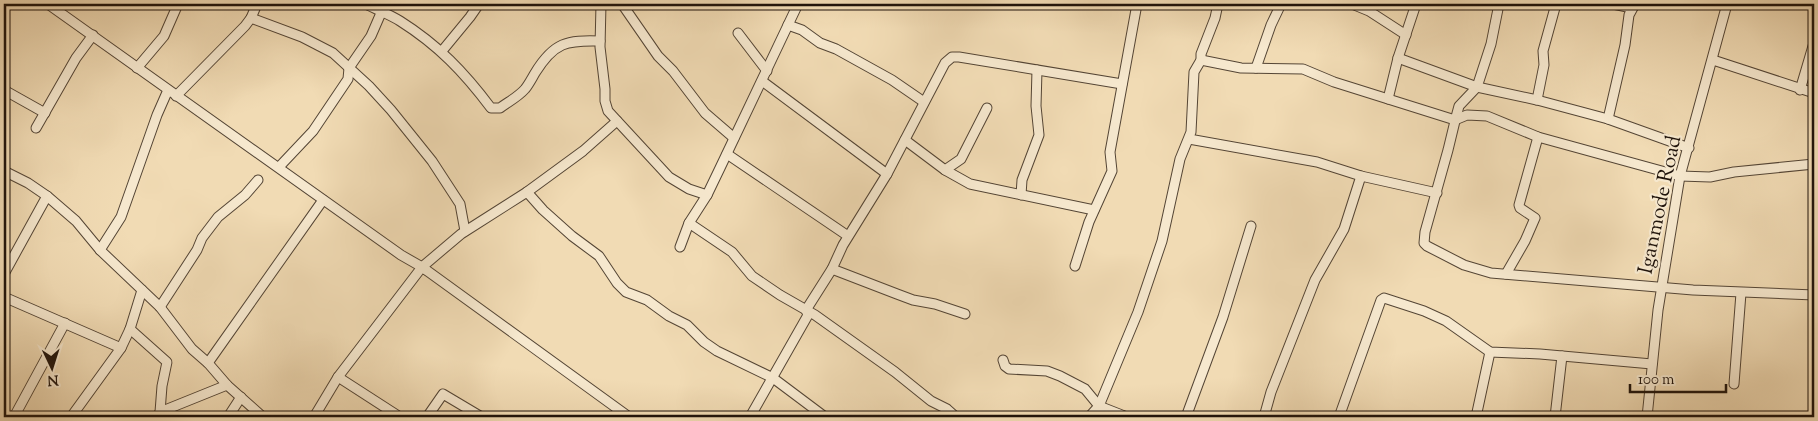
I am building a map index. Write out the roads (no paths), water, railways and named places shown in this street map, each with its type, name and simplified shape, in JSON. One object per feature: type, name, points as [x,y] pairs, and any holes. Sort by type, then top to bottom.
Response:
[{"type":"street","points":[[48,4],[401,255],[422,267],[629,417]]},
{"type":"street","points":[[137,68],[164,36],[178,4]]},
{"type":"street","points":[[176,96],[251,18],[257,4]]},
{"type":"street","points":[[366,4],[381,13],[399,20],[442,51],[455,64],[490,108],[496,110],[523,91],[536,71],[554,50],[566,42],[576,40],[600,41]]},
{"type":"street","points":[[279,167],[313,131],[348,79],[349,68],[372,36],[381,13],[388,4]]},
{"type":"street","points":[[601,4],[600,47],[605,101],[608,111],[669,177],[689,189],[707,195]]},
{"type":"street","points":[[622,4],[658,56],[673,71],[705,113],[734,138]]},
{"type":"street","points":[[680,247],[689,223],[707,195],[798,4]]},
{"type":"street","points":[[1075,266],[1094,210],[1112,171],[1110,152],[1135,4]]},
{"type":"street","points":[[1090,417],[1099,406],[1138,312],[1162,241],[1180,159],[1191,132],[1194,72],[1201,60],[1201,54],[1215,18],[1218,4]]},
{"type":"street","points":[[1256,68],[1271,25],[1281,4]]},
{"type":"street","points":[[1352,4],[1368,11],[1406,35]]},
{"type":"street","points":[[1388,99],[1398,58],[1416,4]]},
{"type":"street","points":[[1500,4],[1491,44],[1477,87],[1459,106],[1424,238],[1427,246],[1482,271],[1741,293],[1814,295]]},
{"type":"street","points":[[1537,100],[1544,66],[1543,51],[1556,4]]},
{"type":"street","points":[[1608,119],[1625,45],[1627,27],[1634,6],[1613,4]]},
{"type":"street","name":"Iganmode Road","points":[[1647,417],[1662,287],[1680,176],[1727,4]]},
{"type":"street","points":[[442,51],[476,5]]},
{"type":"street","points":[[251,18],[302,37],[333,53],[369,86],[391,110],[432,162],[460,204],[465,231]]},
{"type":"street","points":[[788,25],[802,30],[820,43],[836,49],[892,80],[924,102]]},
{"type":"street","points":[[738,33],[767,71]]},
{"type":"street","points":[[36,128],[76,58],[93,35]]},
{"type":"street","points":[[1800,90],[1813,46]]},
{"type":"street","points":[[750,417],[808,315],[806,310],[832,269],[848,236],[906,140],[945,62],[959,57],[1122,84]]},
{"type":"street","points":[[1398,58],[1477,87],[1537,100],[1608,119],[1689,148]]},
{"type":"street","points":[[1201,60],[1241,68],[1302,69],[1334,82],[1455,120],[1467,116],[1487,116],[1538,137],[1680,176],[1710,177],[1734,172],[1814,164]]},
{"type":"street","points":[[1713,60],[1814,93]]},
{"type":"street","points":[[1021,195],[1022,180],[1039,135],[1036,106],[1036,70]]},
{"type":"street","points":[[762,82],[887,174]]},
{"type":"street","points":[[4,90],[45,113]]},
{"type":"street","points":[[100,250],[121,217],[157,115],[168,90]]},
{"type":"street","points":[[945,170],[962,158],[987,108]]},
{"type":"street","points":[[314,417],[338,377],[422,267],[465,231],[527,192],[583,151],[617,121]]},
{"type":"street","points":[[1506,274],[1525,241],[1535,218],[1520,208],[1519,205],[1538,137]]},
{"type":"street","points":[[1189,139],[1317,162],[1361,176],[1437,193]]},
{"type":"street","points":[[906,140],[945,170],[970,184],[1094,210]]},
{"type":"street","points":[[727,154],[848,236]]},
{"type":"street","points":[[4,171],[28,183],[47,196],[76,221],[100,250],[160,307],[192,349],[263,417]]},
{"type":"street","points":[[1264,417],[1271,392],[1315,280],[1344,229],[1361,176]]},
{"type":"street","points":[[160,307],[197,250],[202,238],[218,217],[246,195],[258,180]]},
{"type":"street","points":[[527,192],[542,210],[599,256],[617,283],[626,292],[647,300],[669,316],[687,325],[704,342],[717,351],[773,378],[825,417]]},
{"type":"street","points":[[4,274],[47,196]]},
{"type":"street","points":[[208,363],[323,200]]},
{"type":"street","points":[[689,223],[732,252],[752,276],[806,310],[887,366],[931,401],[948,409],[956,417]]},
{"type":"street","points":[[1188,417],[1223,317],[1251,226]]},
{"type":"street","points":[[422,267],[605,405]]},
{"type":"street","points":[[832,269],[913,300],[935,304],[965,314]]},
{"type":"street","points":[[71,417],[121,348],[130,329],[142,290]]},
{"type":"street","points":[[1734,384],[1741,293]]},
{"type":"street","points":[[4,297],[121,348]]},
{"type":"street","points":[[1339,417],[1381,300],[1384,298],[1424,311],[1446,321],[1490,352],[1652,364]]},
{"type":"street","points":[[14,417],[65,323]]},
{"type":"street","points":[[130,329],[167,362],[159,415],[228,385]]},
{"type":"street","points":[[1476,417],[1490,352]]},
{"type":"street","points":[[1555,417],[1562,356]]},
{"type":"street","points":[[1003,360],[1005,366],[1009,369],[1047,372],[1060,376],[1085,389],[1099,406],[1127,417]]},
{"type":"street","points":[[338,377],[400,417]]},
{"type":"street","points":[[427,417],[443,394],[480,416]]},
{"type":"street","points":[[228,417],[241,397]]}]
